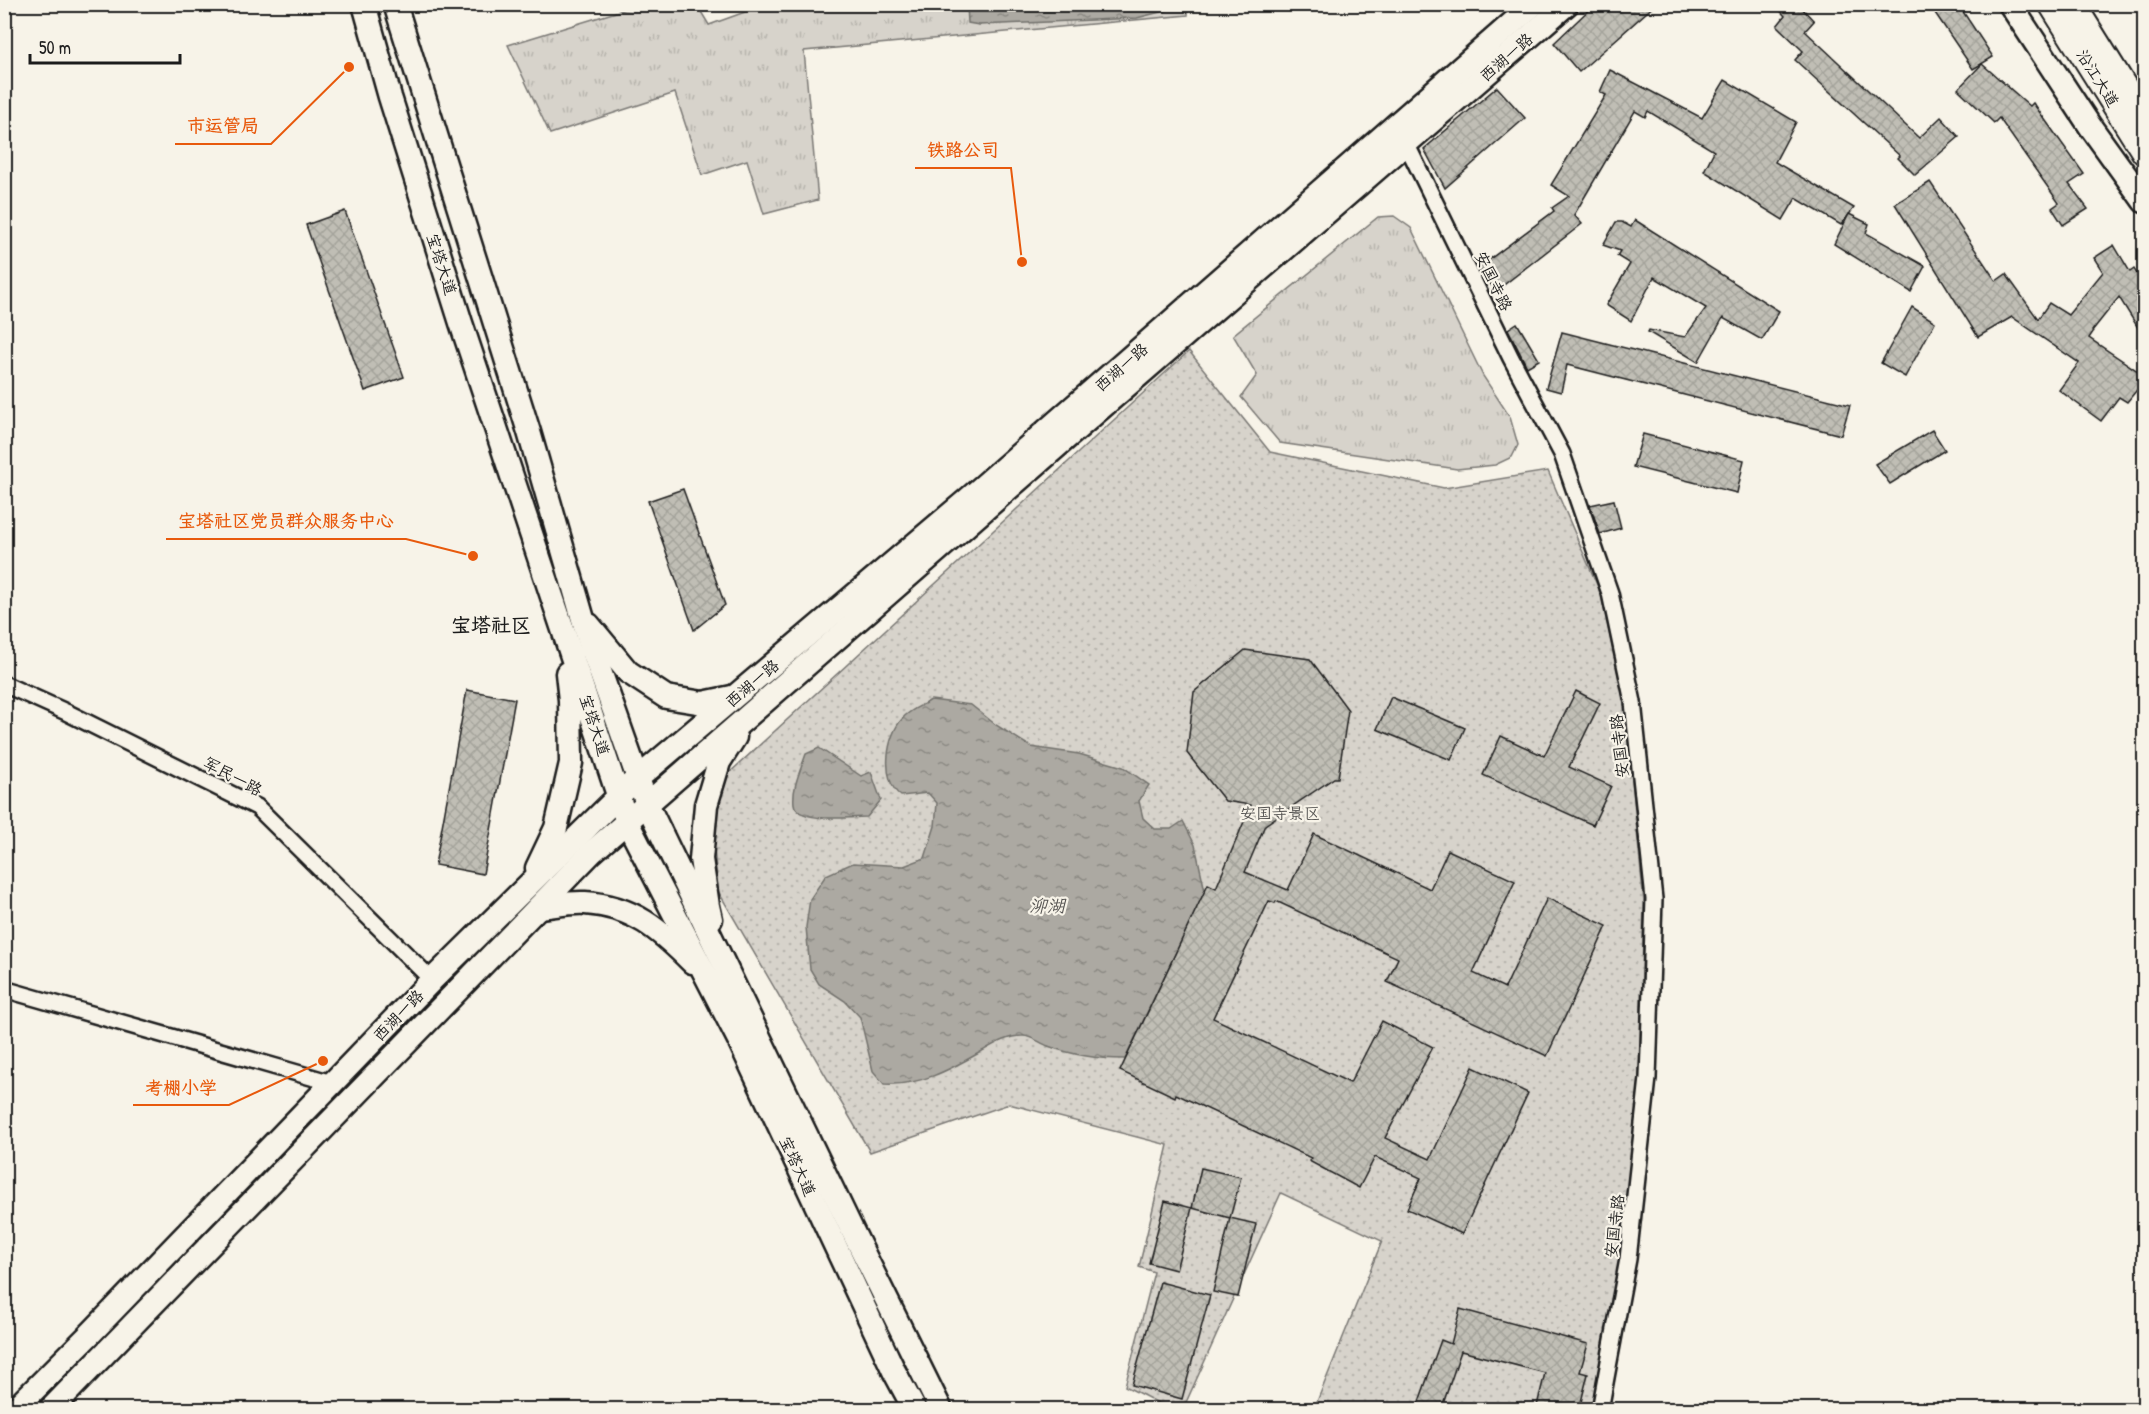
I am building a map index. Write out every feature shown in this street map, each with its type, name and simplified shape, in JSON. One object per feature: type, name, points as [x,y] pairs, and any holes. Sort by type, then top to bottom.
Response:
[{"type":"main road","name":"宝塔大道","points":[[364,4],[390,97],[461,323],[571,619],[716,973],[739,1040],[894,1371],[915,1410]]},
{"type":"main road","name":"宝塔大道","points":[[395,4],[529,432],[571,619],[627,822],[716,973],[941,1410]]},
{"type":"main road","name":"西湖一路","points":[[50,1410],[591,854],[1401,134],[1534,4]]},
{"type":"main road","name":"西湖一路","points":[[14,1410],[432,980],[618,796],[1097,387],[1401,134],[1567,4]]},
{"type":"main road","points":[[2010,4],[2090,126],[2145,201]]},
{"type":"main road","name":"沿江大道","points":[[2051,4],[2145,152]]},
{"type":"main road","name":"沿江大道","points":[[2073,4],[2145,118]]},
{"type":"main road","points":[[571,619],[628,672],[666,697],[703,703],[736,696]]},
{"type":"main road","points":[[531,883],[556,828],[571,763],[571,619]]},
{"type":"main road","points":[[716,973],[701,859],[706,805],[719,762],[747,717]]},
{"type":"main road","points":[[538,907],[584,903],[625,910],[664,934],[716,973]]},
{"type":"street","name":"安国寺路","points":[[1401,134],[1511,358],[1562,454],[1610,593],[1633,702],[1654,899],[1648,1078],[1628,1259],[1600,1410]]},
{"type":"street","name":"军民一路","points":[[4,684],[66,712],[257,807],[432,980]]},
{"type":"street","points":[[4,989],[332,1083]]},
{"type":"green space","points":[[767,4],[1188,5],[1188,15],[804,51],[818,200],[764,214],[747,160],[702,175],[675,93],[550,134],[508,45],[639,5],[697,5],[709,25]]},
{"type":"green space","points":[[1394,216],[1411,228],[1483,376],[1510,417],[1518,445],[1512,457],[1495,465],[1457,469],[1280,443],[1241,397],[1257,375],[1233,335],[1378,217]]},
{"type":"green space","name":"安国寺景区","points":[[1189,351],[1270,452],[1444,488],[1548,471],[1601,594],[1625,707],[1644,903],[1639,1080],[1621,1255],[1591,1409],[1314,1409],[1382,1241],[1281,1193],[1183,1409],[1170,1409],[1125,1386],[1154,1272],[1139,1267],[1168,1145],[1009,1104],[870,1152],[718,891],[712,827],[727,775]]},
{"type":"water","points":[[967,4],[1173,5],[1168,10],[1137,18],[979,25],[968,23]]},
{"type":"water","name":"泖湖","points":[[931,700],[971,705],[996,725],[1031,747],[1079,754],[1123,767],[1149,785],[1139,801],[1143,818],[1155,829],[1171,829],[1183,821],[1195,845],[1205,891],[1125,1059],[1076,1054],[1025,1036],[1016,1036],[934,1076],[910,1082],[884,1084],[873,1071],[860,1017],[845,1001],[819,984],[810,969],[806,927],[810,899],[826,875],[853,863],[904,866],[925,858],[935,826],[937,803],[928,793],[901,796],[894,789],[890,780],[888,758],[889,746],[897,726],[909,713]]},
{"type":"water","points":[[819,748],[861,776],[871,772],[881,800],[867,817],[814,817],[797,810],[794,798],[799,772],[806,754]]},
{"type":"building","points":[[1595,4],[1656,4],[1579,72],[1554,43]]},
{"type":"building","points":[[1774,4],[1798,4],[1814,21],[1805,31],[1919,138],[1941,117],[1959,137],[1915,175],[1898,158],[1900,156],[1795,60],[1803,51],[1777,26],[1785,16]]},
{"type":"building","points":[[1929,4],[1958,4],[1993,57],[1973,69]]},
{"type":"building","points":[[1982,64],[2030,106],[2033,103],[2084,174],[2069,184],[2088,209],[2063,225],[2052,208],[2059,203],[1999,118],[1994,123],[1958,89]]},
{"type":"building","points":[[1610,70],[1702,118],[1725,80],[1796,122],[1775,162],[1854,208],[1841,225],[1796,198],[1783,220],[1704,171],[1714,151],[1648,111],[1645,117],[1635,111],[1574,215],[1582,224],[1496,291],[1478,268],[1554,211],[1552,208],[1569,196],[1551,185],[1606,95],[1600,92]]},
{"type":"building","points":[[1497,87],[1525,118],[1445,188],[1424,149]]},
{"type":"building","points":[[1930,182],[1996,281],[2006,274],[2038,319],[2049,303],[2068,315],[2103,272],[2094,258],[2114,245],[2130,272],[2134,269],[2145,286],[2145,339],[2119,297],[2089,338],[2145,376],[2145,380],[2127,402],[2119,397],[2101,421],[2059,390],[2079,363],[2012,317],[1978,337],[1895,204]]},
{"type":"building","points":[[345,211],[404,377],[365,391],[306,225]]},
{"type":"building","points":[[1849,214],[1869,224],[1866,233],[1925,266],[1911,292],[1834,244]]},
{"type":"building","points":[[1635,220],[1779,311],[1762,340],[1723,318],[1698,362],[1648,332],[1649,330],[1685,337],[1706,308],[1654,277],[1631,321],[1606,305],[1630,264],[1617,256],[1620,251],[1603,245],[1616,222],[1622,222],[1631,227]]},
{"type":"building","points":[[1912,307],[1935,322],[1905,377],[1881,363]]},
{"type":"building","points":[[1517,323],[1539,360],[1527,367],[1508,329]]},
{"type":"building","points":[[1562,332],[1850,405],[1841,435],[1567,365],[1561,392],[1546,388]]},
{"type":"building","points":[[1932,430],[1945,450],[1890,484],[1875,464]]},
{"type":"building","points":[[1643,434],[1744,460],[1737,493],[1633,467]]},
{"type":"building","points":[[683,489],[725,605],[694,630],[648,501]]},
{"type":"building","points":[[1614,500],[1621,528],[1600,534],[1590,505]]},
{"type":"building","points":[[1245,650],[1310,659],[1348,710],[1338,778],[1334,778],[1265,825],[1245,872],[1288,890],[1314,834],[1430,889],[1448,850],[1515,881],[1473,973],[1505,988],[1547,898],[1607,926],[1547,1056],[1387,982],[1398,958],[1276,901],[1275,903],[1269,901],[1213,1018],[1350,1083],[1382,1021],[1433,1047],[1385,1138],[1430,1159],[1473,1067],[1528,1093],[1462,1234],[1407,1209],[1421,1178],[1375,1157],[1359,1188],[1309,1161],[1311,1158],[1176,1094],[1175,1097],[1120,1071],[1208,884],[1216,888],[1251,805],[1225,801],[1187,753],[1194,692]]},
{"type":"building","points":[[467,690],[515,699],[483,874],[435,865]]},
{"type":"building","points":[[1576,691],[1600,703],[1569,767],[1611,786],[1593,825],[1483,775],[1501,736],[1544,756]]},
{"type":"building","points":[[1391,697],[1465,728],[1451,760],[1377,729]]},
{"type":"building","points":[[1201,1168],[1241,1177],[1230,1218],[1192,1208]]},
{"type":"building","points":[[1165,1201],[1192,1208],[1176,1270],[1149,1263]]},
{"type":"building","points":[[1230,1218],[1256,1224],[1238,1297],[1213,1292]]},
{"type":"building","points":[[1160,1282],[1210,1295],[1182,1399],[1132,1385]]},
{"type":"building","points":[[1460,1309],[1588,1344],[1580,1372],[1588,1374],[1579,1410],[1536,1410],[1545,1373],[1461,1351],[1441,1410],[1416,1410],[1441,1340],[1451,1344]]},
{"type":"place","name":"市运管局","points":[[349,67]]},
{"type":"place","name":"铁路公司","points":[[1022,262]]},
{"type":"place","name":"宝塔社区党员群众服务中心","points":[[473,556]]},
{"type":"place","name":"考棚小学","points":[[323,1061]]},
{"type":"district","name":"宝塔社区","points":[[491,625]]}]
